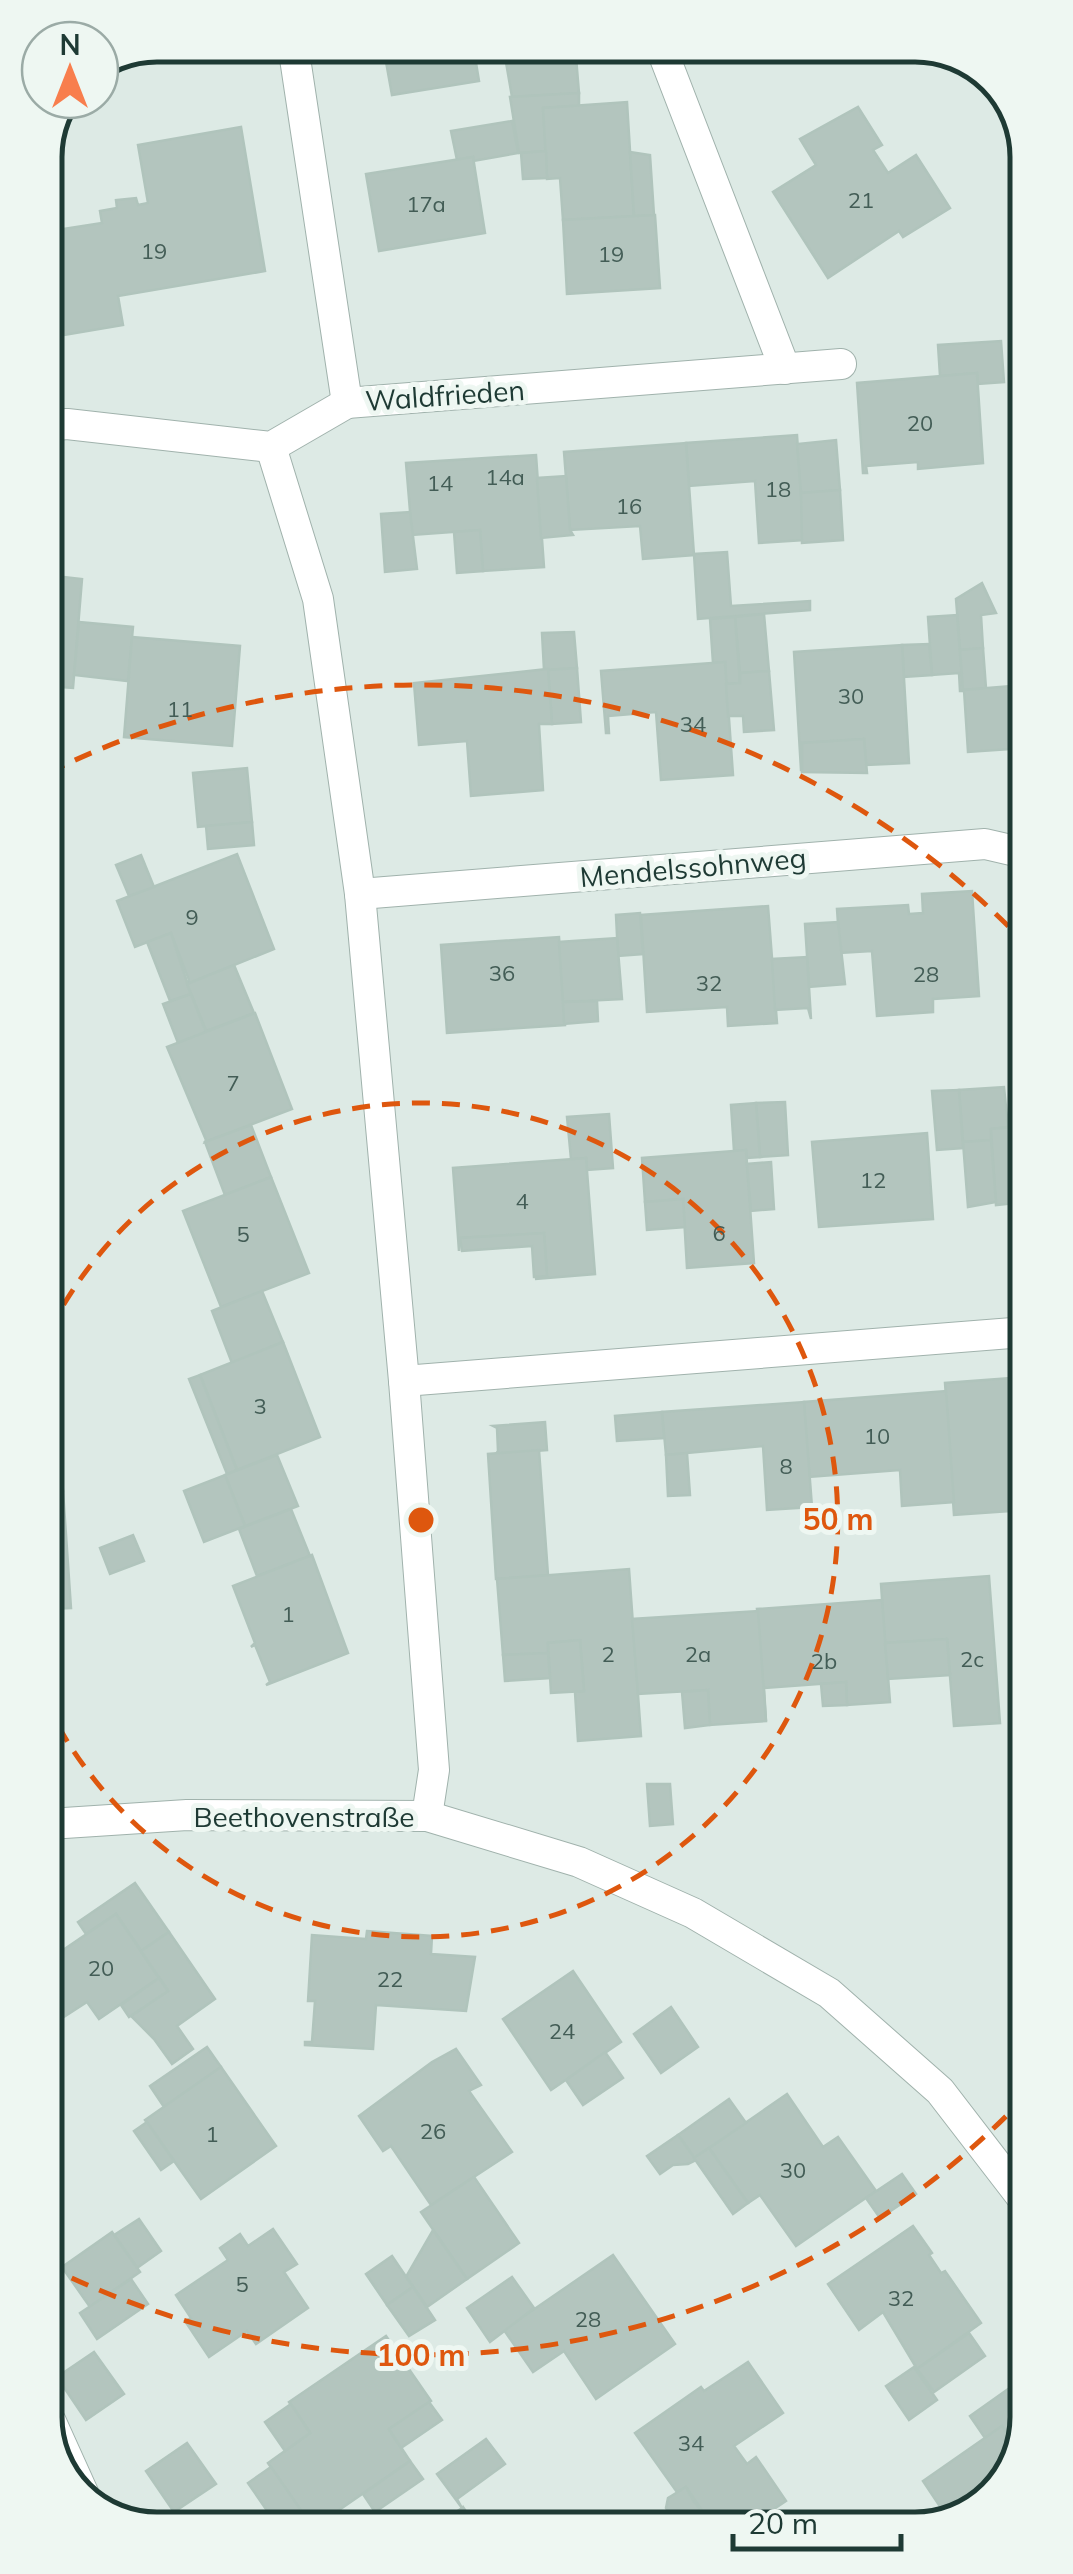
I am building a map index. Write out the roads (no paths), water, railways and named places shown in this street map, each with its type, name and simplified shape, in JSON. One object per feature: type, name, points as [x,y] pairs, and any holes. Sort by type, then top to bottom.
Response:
[{"type":"street","name":"Waldfrieden","points":[[296,62],[347,403],[842,364]]},
{"type":"street","points":[[667,63],[784,368]]},
{"type":"street","points":[[63,424],[271,447],[347,403]]},
{"type":"street","points":[[271,447],[318,599],[360,894],[434,1770],[427,1816]]},
{"type":"street","name":"Mendelssohnweg","points":[[360,894],[984,844],[1010,850]]},
{"type":"street","points":[[404,1381],[1010,1333]]},
{"type":"street","name":"Beethovenstraße","points":[[62,1823],[187,1815],[427,1816],[579,1862],[693,1913],[829,1994],[940,2091],[1010,2181]]}]
